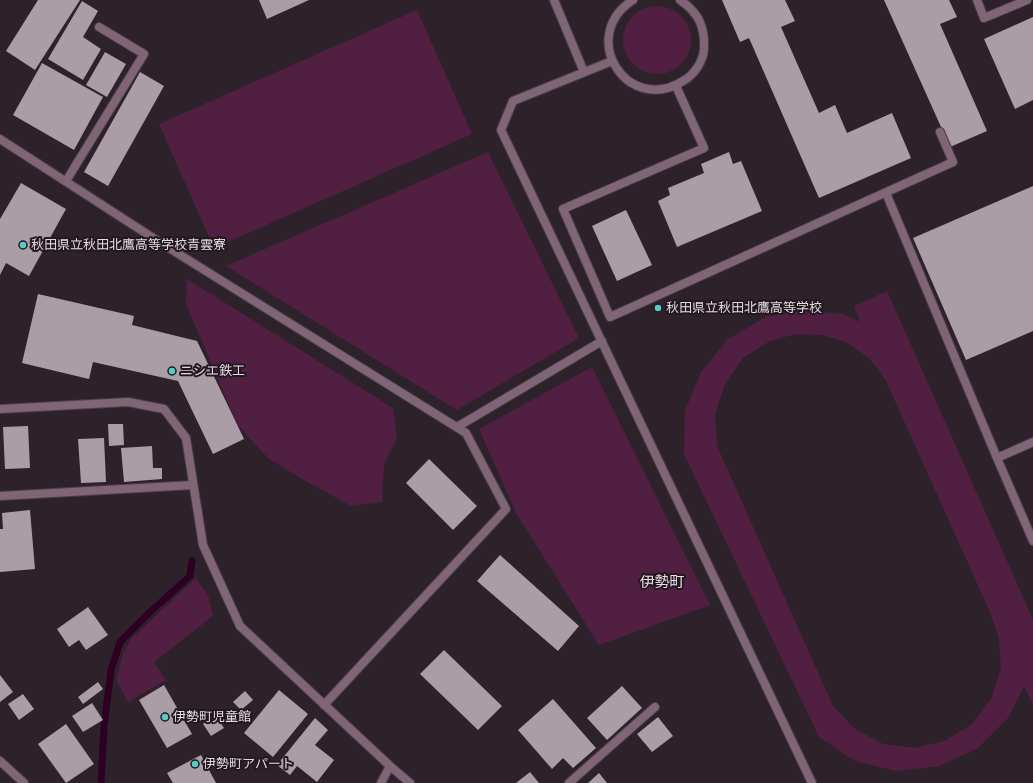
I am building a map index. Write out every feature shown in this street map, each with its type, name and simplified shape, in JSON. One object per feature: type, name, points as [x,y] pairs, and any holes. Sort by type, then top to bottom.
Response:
[{"type":"street","points":[[554,0],[584,72]]},
{"type":"street","points":[[634,0],[625,6],[615,17],[610,32],[609,47],[612,62],[621,74],[632,84],[646,89],[661,90],[676,86],[688,78],[698,67],[703,52],[704,38],[701,23],[693,10],[680,0]]},
{"type":"street","points":[[977,0],[984,18],[1026,0]]},
{"type":"street","points":[[66,181],[144,54],[99,27]]},
{"type":"street","points":[[612,62],[513,101],[501,130],[812,783]]},
{"type":"street","points":[[676,86],[704,148],[563,209],[610,317],[953,162],[940,132]]},
{"type":"street","points":[[0,138],[161,242],[466,433],[506,509],[324,705]]},
{"type":"street","points":[[886,193],[1033,541]]},
{"type":"street","points":[[457,428],[602,341]]},
{"type":"street","points":[[0,409],[128,402],[164,409],[186,438],[203,545],[240,626],[410,783]]},
{"type":"street","points":[[997,458],[1033,442]]},
{"type":"street","points":[[0,496],[193,485]]},
{"type":"street","points":[[569,783],[655,707]]},
{"type":"street","points":[[0,761],[24,783]]},
{"type":"street","points":[[381,783],[390,766]]},
{"type":"shaded area","points":[[650,6],[664,6],[676,12],[685,21],[691,33],[689,53],[681,64],[670,72],[664,74],[650,74],[644,72],[633,64],[625,53],[623,47],[623,33],[625,27],[633,16],[644,8]]},
{"type":"shaded area","points":[[417,10],[472,134],[214,248],[159,124]]},
{"type":"shaded area","points":[[488,152],[579,338],[457,410],[226,266]]},
{"type":"shaded area","points":[[187,279],[393,408],[397,438],[384,464],[382,502],[351,506],[268,458],[237,424],[186,304]]},
{"type":"shaded area","points":[[887,291],[1033,620],[1033,705],[1024,686],[1008,718],[978,748],[939,766],[896,771],[855,761],[819,737],[684,454],[685,411],[701,372],[728,339],[766,317],[804,310],[843,314],[860,322],[854,306]],"holes":[[[796,334],[823,335],[848,343],[870,359],[886,381],[990,612],[999,638],[1001,669],[991,699],[972,724],[945,741],[914,748],[883,744],[855,729],[833,706],[717,446],[715,414],[725,384],[743,358],[770,341]]]},
{"type":"shaded area","points":[[592,367],[710,605],[599,645],[516,513],[479,429]]},
{"type":"shaded area","points":[[196,578],[208,595],[213,616],[154,662],[166,680],[128,702],[116,680],[123,653],[132,638]]},
{"type":"building","points":[[38,0],[80,0],[35,70],[6,51]]},
{"type":"building","points":[[259,0],[309,0],[267,19]]},
{"type":"building","points":[[722,0],[785,0],[795,21],[781,27],[819,113],[835,105],[847,133],[892,113],[911,158],[819,198],[749,38],[740,42]]},
{"type":"building","points":[[884,0],[949,0],[957,17],[940,24],[987,131],[950,147]]},
{"type":"building","points":[[82,1],[98,11],[83,37],[101,49],[83,80],[48,59]]},
{"type":"building","points":[[1033,17],[1033,100],[1015,109],[984,39]]},
{"type":"building","points":[[105,52],[126,64],[107,97],[86,85]]},
{"type":"building","points":[[42,63],[103,97],[74,150],[13,115]]},
{"type":"building","points":[[140,72],[164,86],[108,186],[84,172]]},
{"type":"building","points":[[729,152],[733,164],[741,161],[762,211],[677,247],[658,201],[670,195],[668,188],[704,173],[701,164]]},
{"type":"building","name":"秋田県立秋田北鷹高等学校青雲寮","points":[[21,183],[66,209],[29,276],[6,263],[0,275],[0,219]]},
{"type":"building","points":[[1033,186],[1033,331],[966,360],[913,238]]},
{"type":"building","points":[[626,210],[652,265],[617,281],[592,226]]},
{"type":"building","name":"ニシエ鉄工","points":[[38,294],[134,316],[132,325],[197,341],[244,439],[213,454],[178,381],[93,362],[89,379],[22,363]]},
{"type":"building","points":[[108,424],[123,424],[124,445],[109,446]]},
{"type":"building","points":[[28,426],[30,468],[5,469],[3,427]]},
{"type":"building","points":[[104,438],[106,482],[81,483],[78,439]]},
{"type":"building","points":[[152,446],[153,468],[162,468],[162,479],[124,482],[121,448]]},
{"type":"building","points":[[429,459],[477,506],[453,530],[406,483]]},
{"type":"building","points":[[30,510],[35,569],[0,572],[0,529],[3,529],[2,513]]},
{"type":"building","points":[[500,555],[579,626],[558,651],[477,581]]},
{"type":"building","points":[[88,607],[108,635],[86,650],[79,640],[69,647],[57,629]]},
{"type":"building","points":[[444,650],[502,706],[478,730],[420,674]]},
{"type":"building","points":[[0,675],[13,692],[0,702]]},
{"type":"building","points":[[98,682],[103,689],[83,704],[78,697]]},
{"type":"building","name":"伊勢町児童館","points":[[164,685],[192,734],[167,748],[139,700]]},
{"type":"building","points":[[622,686],[642,708],[607,740],[587,718]]},
{"type":"building","points":[[279,690],[308,714],[273,757],[244,733]]},
{"type":"building","points":[[245,691],[253,700],[241,710],[233,702]]},
{"type":"building","points":[[23,694],[34,709],[19,720],[8,704]]},
{"type":"building","points":[[553,699],[596,748],[573,768],[563,758],[552,769],[518,730]]},
{"type":"building","points":[[92,703],[103,720],[83,732],[72,716]]},
{"type":"building","points":[[215,715],[224,728],[211,736],[203,724]]},
{"type":"building","points":[[658,717],[673,736],[652,752],[637,734]]},
{"type":"building","points":[[315,718],[328,730],[315,745],[334,760],[317,782],[297,766],[290,775],[277,765]]},
{"type":"building","points":[[66,724],[94,764],[66,783],[38,744]]},
{"type":"building","name":"伊勢町アパート","points":[[201,755],[216,783],[173,783],[167,773]]},
{"type":"building","points":[[530,772],[539,783],[516,783]]},
{"type":"building","points":[[599,773],[607,783],[588,783]]},
{"type":"waterway","points":[[101,783],[104,726],[111,670],[120,642],[149,613],[190,576],[192,561]]},
{"type":"place","name":"秋田県立秋田北鷹高等学校青雲寮","points":[[23,245]]},
{"type":"place","name":"秋田県立秋田北鷹高等学校","points":[[658,308]]},
{"type":"place","name":"ニシエ鉄工","points":[[172,371]]},
{"type":"place","name":"伊勢町児童館","points":[[165,717]]},
{"type":"place","name":"伊勢町アパート","points":[[195,764]]},
{"type":"district","name":"伊勢町","points":[[662,583]]}]
